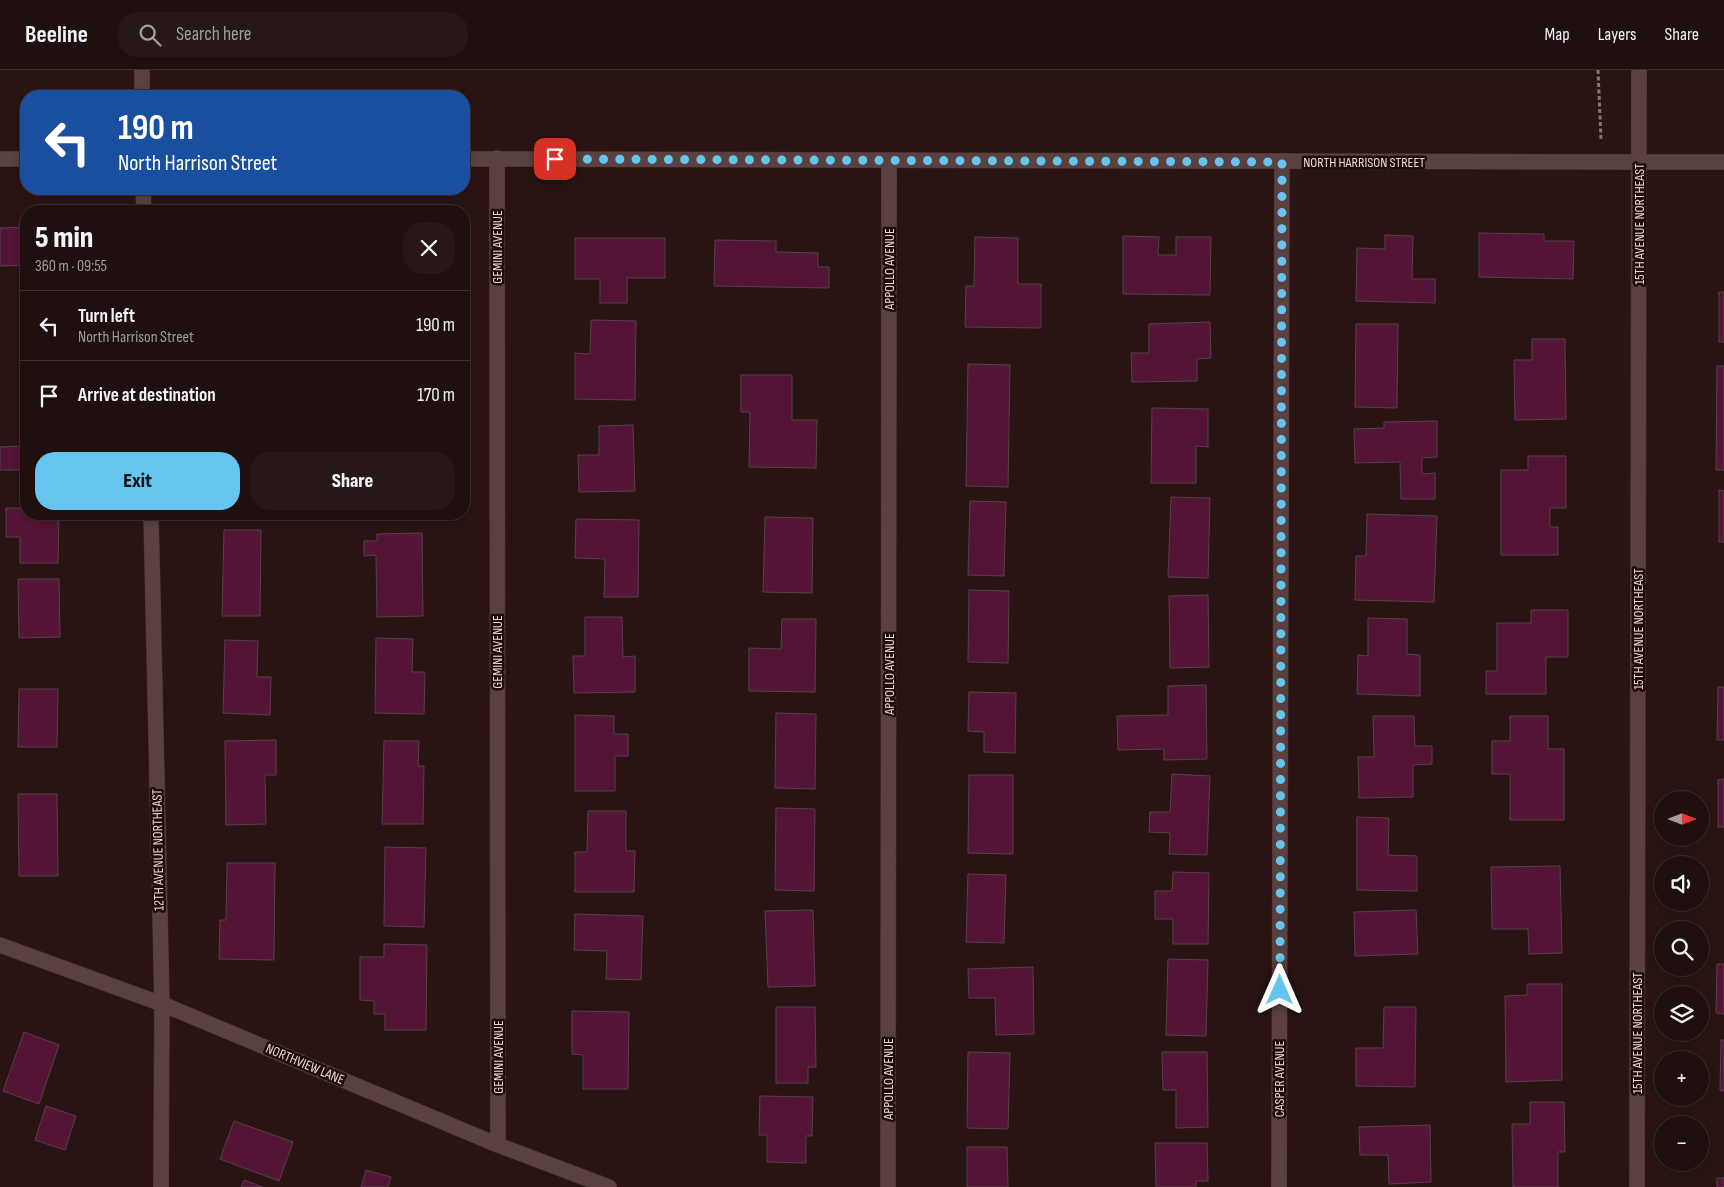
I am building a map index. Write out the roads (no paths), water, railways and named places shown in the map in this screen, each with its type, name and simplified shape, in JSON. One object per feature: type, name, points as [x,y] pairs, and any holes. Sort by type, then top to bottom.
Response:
[{"type":"street","points":[[142,70],[142,90]]},
{"type":"street","name":"15TH AVENUE NORTHEAST","points":[[1636,1187],[1639,70]]},
{"type":"street","name":"NORTH HARRISON STREET","points":[[470,158],[1724,162]]},
{"type":"street","name":"GEMINI AVENUE","points":[[496,158],[498,1145]]},
{"type":"street","points":[[0,159],[20,159]]},
{"type":"street","name":"APPOLLO AVENUE","points":[[888,1187],[889,160]]},
{"type":"street","name":"CASPER AVENUE","points":[[1279,1187],[1282,162]]},
{"type":"street","name":"12TH AVENUE NORTHEAST","points":[[150,520],[162,1004],[160,1187]]},
{"type":"street","name":"NORTHVIEW LANE","points":[[0,946],[162,1004],[498,1145],[609,1187]]}]
